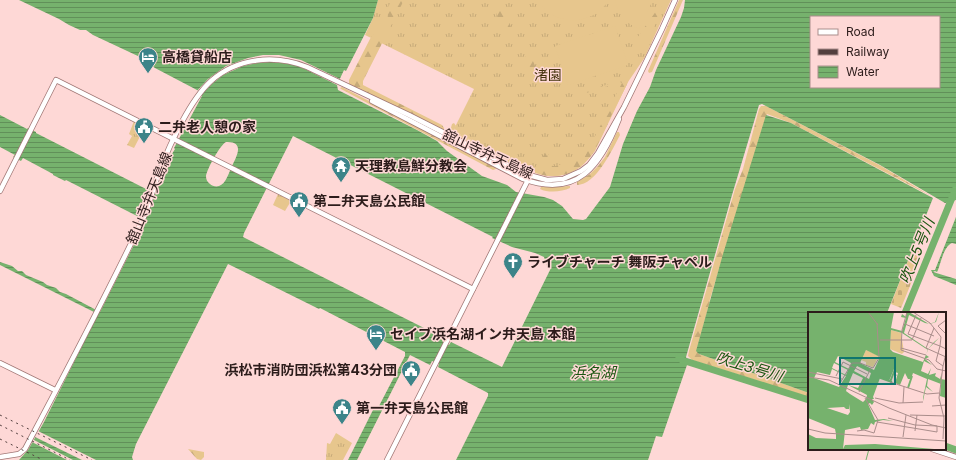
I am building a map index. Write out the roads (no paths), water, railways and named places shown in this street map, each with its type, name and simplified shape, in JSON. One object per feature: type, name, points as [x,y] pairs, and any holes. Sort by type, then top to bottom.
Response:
[{"type":"main road","name":"舘山寺弁天島線","points":[[0,457],[24,451],[142,221],[160,170],[191,106],[210,82],[228,69],[242,63],[264,59],[278,59],[300,64],[409,116],[528,180],[570,180],[595,157],[624,107],[675,0]]},
{"type":"main road","points":[[0,191],[56,80],[473,290]]},
{"type":"main road","points":[[387,460],[528,180]]},
{"type":"main road","points":[[0,363],[55,390]]},
{"type":"main road","points":[[935,450],[956,457]]},
{"type":"water","name":"浜名湖","points":[[19,0],[378,0],[373,18],[346,71],[344,70],[337,85],[338,90],[437,141],[447,151],[482,176],[507,185],[516,192],[553,200],[562,206],[573,219],[583,220],[586,219],[610,187],[623,144],[681,17],[685,0],[956,0],[956,200],[945,203],[880,165],[762,104],[759,105],[686,357],[687,365],[662,437],[656,436],[648,460],[456,460],[488,396],[488,393],[438,367],[439,364],[432,361],[430,365],[410,355],[357,460],[348,460],[374,408],[379,406],[405,356],[405,352],[320,308],[319,309],[228,264],[136,444],[132,457],[133,460],[19,460],[28,450],[44,422],[98,314],[0,265],[0,262],[12,266],[18,271],[22,271],[26,275],[56,288],[60,292],[100,312],[145,223],[138,219],[139,217],[66,180],[65,181],[53,175],[23,158],[21,161],[13,157],[15,155],[0,147],[0,115],[148,190],[149,188],[157,190],[164,167],[175,149],[174,148],[202,96],[197,90],[155,68],[140,57],[93,35],[86,30],[80,30]],"holes":[[[293,136],[493,237],[492,238],[512,247],[544,257],[547,266],[551,268],[502,367],[451,342],[449,345],[442,341],[444,338],[243,237]],[[226,142],[232,142],[238,147],[236,158],[225,180],[221,185],[214,186],[208,182],[206,176],[214,158]]]},
{"type":"water","points":[[766,115],[791,123],[933,198],[887,312],[808,312],[808,393],[699,354],[696,351],[723,254]]},
{"type":"water","points":[[956,217],[956,244],[952,243],[947,247],[937,272],[933,272],[956,279],[956,285],[934,276],[931,270],[935,270]]},
{"type":"waterway","name":"吹上5号川","points":[[905,312],[956,188]]},
{"type":"waterway","name":"吹上3号川","points":[[679,357],[682,360],[808,400]]},
{"type":"waterway","name":"吹上3号川","points":[[946,446],[956,450]]},
{"type":"waterway","points":[[866,460],[869,450]]},
{"type":"railway","points":[[0,415],[92,460]]},
{"type":"railway","points":[[0,425],[70,460]]},
{"type":"railway","points":[[0,439],[43,460]]},
{"type":"place","name":"高橋貸船店","points":[[148,74]]},
{"type":"place","name":"二弁老人憩の家","points":[[144,144]]},
{"type":"place","name":"天理教島鮮分教会","points":[[341,183]]},
{"type":"place","name":"第二弁天島公民館","points":[[299,218]]},
{"type":"place","name":"ライブチャーチ 舞阪チャペル","points":[[513,279]]},
{"type":"place","name":"セイブ浜名湖イン弁天島 本館","points":[[376,351]]},
{"type":"place","name":"浜松市消防団浜松第43分団","points":[[411,387]]},
{"type":"place","name":"第一弁天島公民館","points":[[342,425]]},
{"type":"park label","name":"渚園","points":[[548,75]]}]
